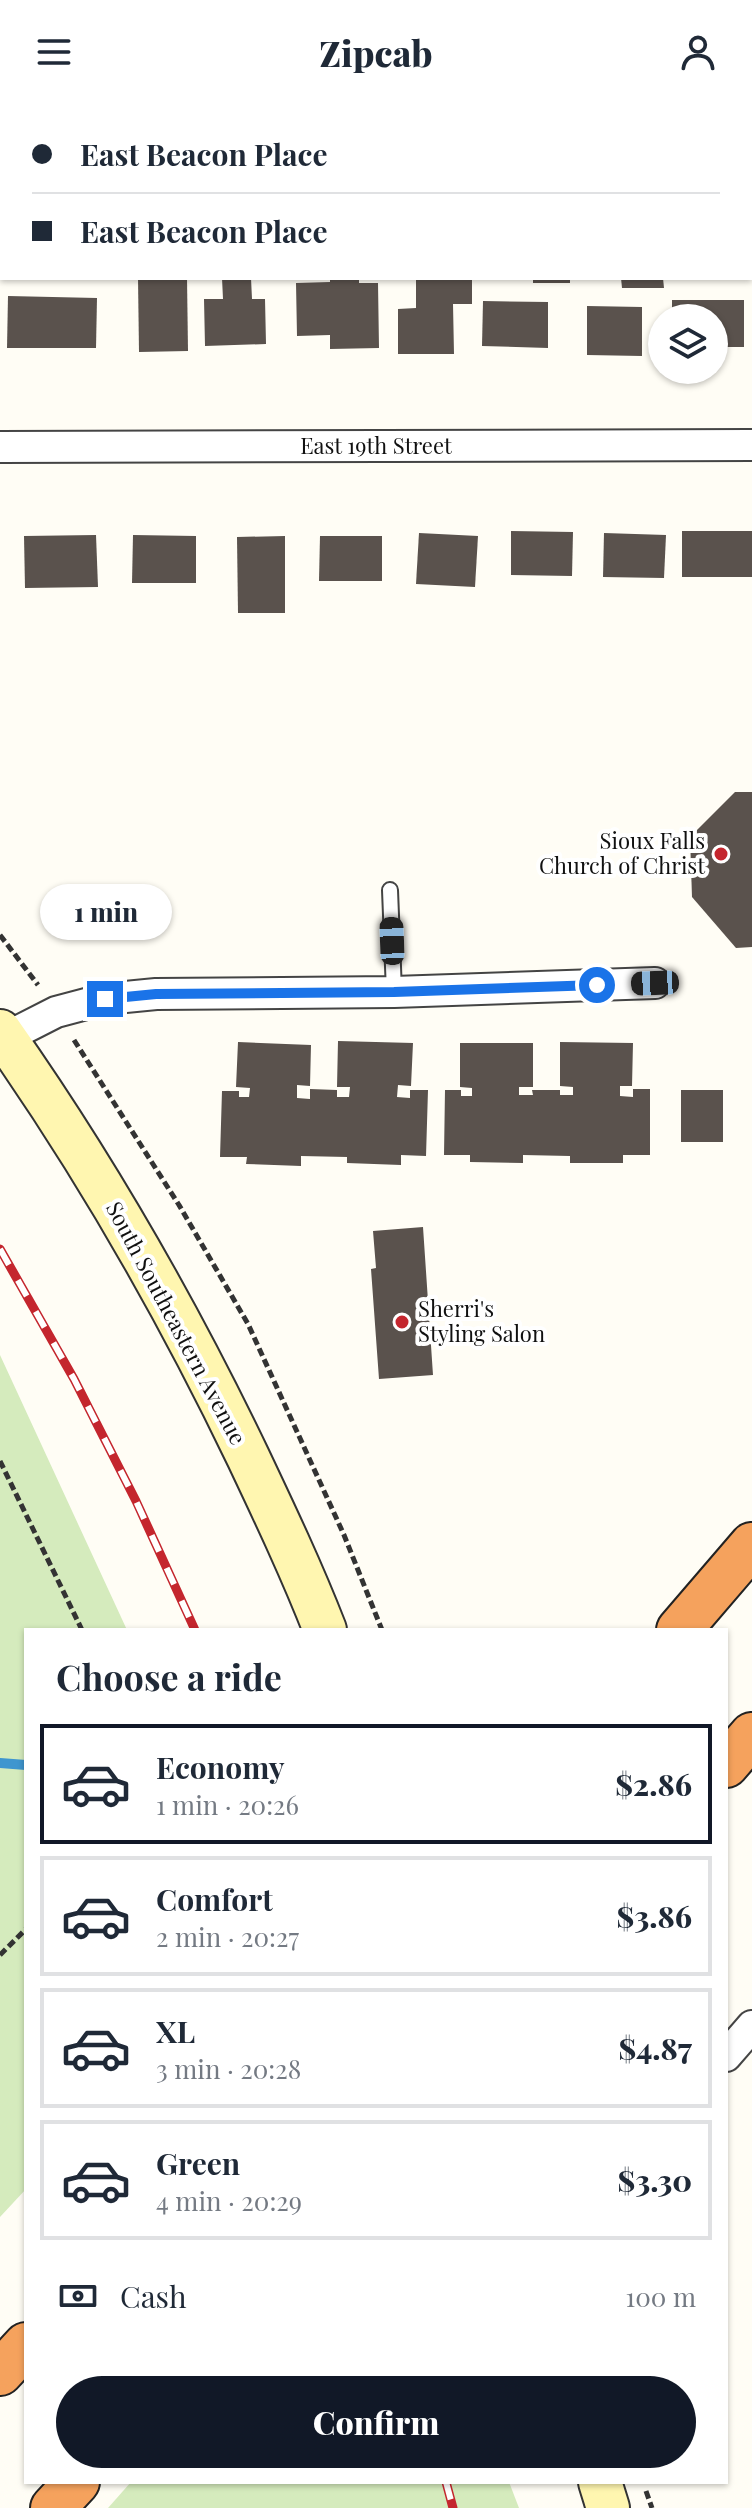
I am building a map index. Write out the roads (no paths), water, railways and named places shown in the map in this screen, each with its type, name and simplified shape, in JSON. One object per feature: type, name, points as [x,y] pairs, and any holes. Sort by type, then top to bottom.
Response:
[{"type":"highway","points":[[681,1628],[752,1545]]},
{"type":"highway","points":[[728,1763],[752,1735]]},
{"type":"highway","points":[[0,2373],[24,2347]]},
{"type":"highway","points":[[53,2508],[75,2484]]},
{"type":"main road","name":"South Southeastern Avenue","points":[[2,1035],[106,1193],[175,1315],[263,1488],[324,1628]]},
{"type":"main road","points":[[601,2484],[608,2508]]},
{"type":"street","name":"East 19th Street","points":[[0,447],[752,445]]},
{"type":"street","points":[[2,1035],[56,1012],[105,999],[156,994],[394,992],[655,983]]},
{"type":"street","points":[[728,2054],[752,2026]]},
{"type":"lane","points":[[390,890],[394,992]]},
{"type":"waterway","points":[[0,1763],[24,1765]]},
{"type":"railway","points":[[0,1249],[74,1379],[136,1501],[194,1628]]},
{"type":"railway","points":[[447,2484],[453,2508]]},
{"type":"place","name":"Sioux Falls Church of Christ","points":[[721,854]]},
{"type":"place","name":"Sherri's Styling Salon","points":[[402,1322]]}]
